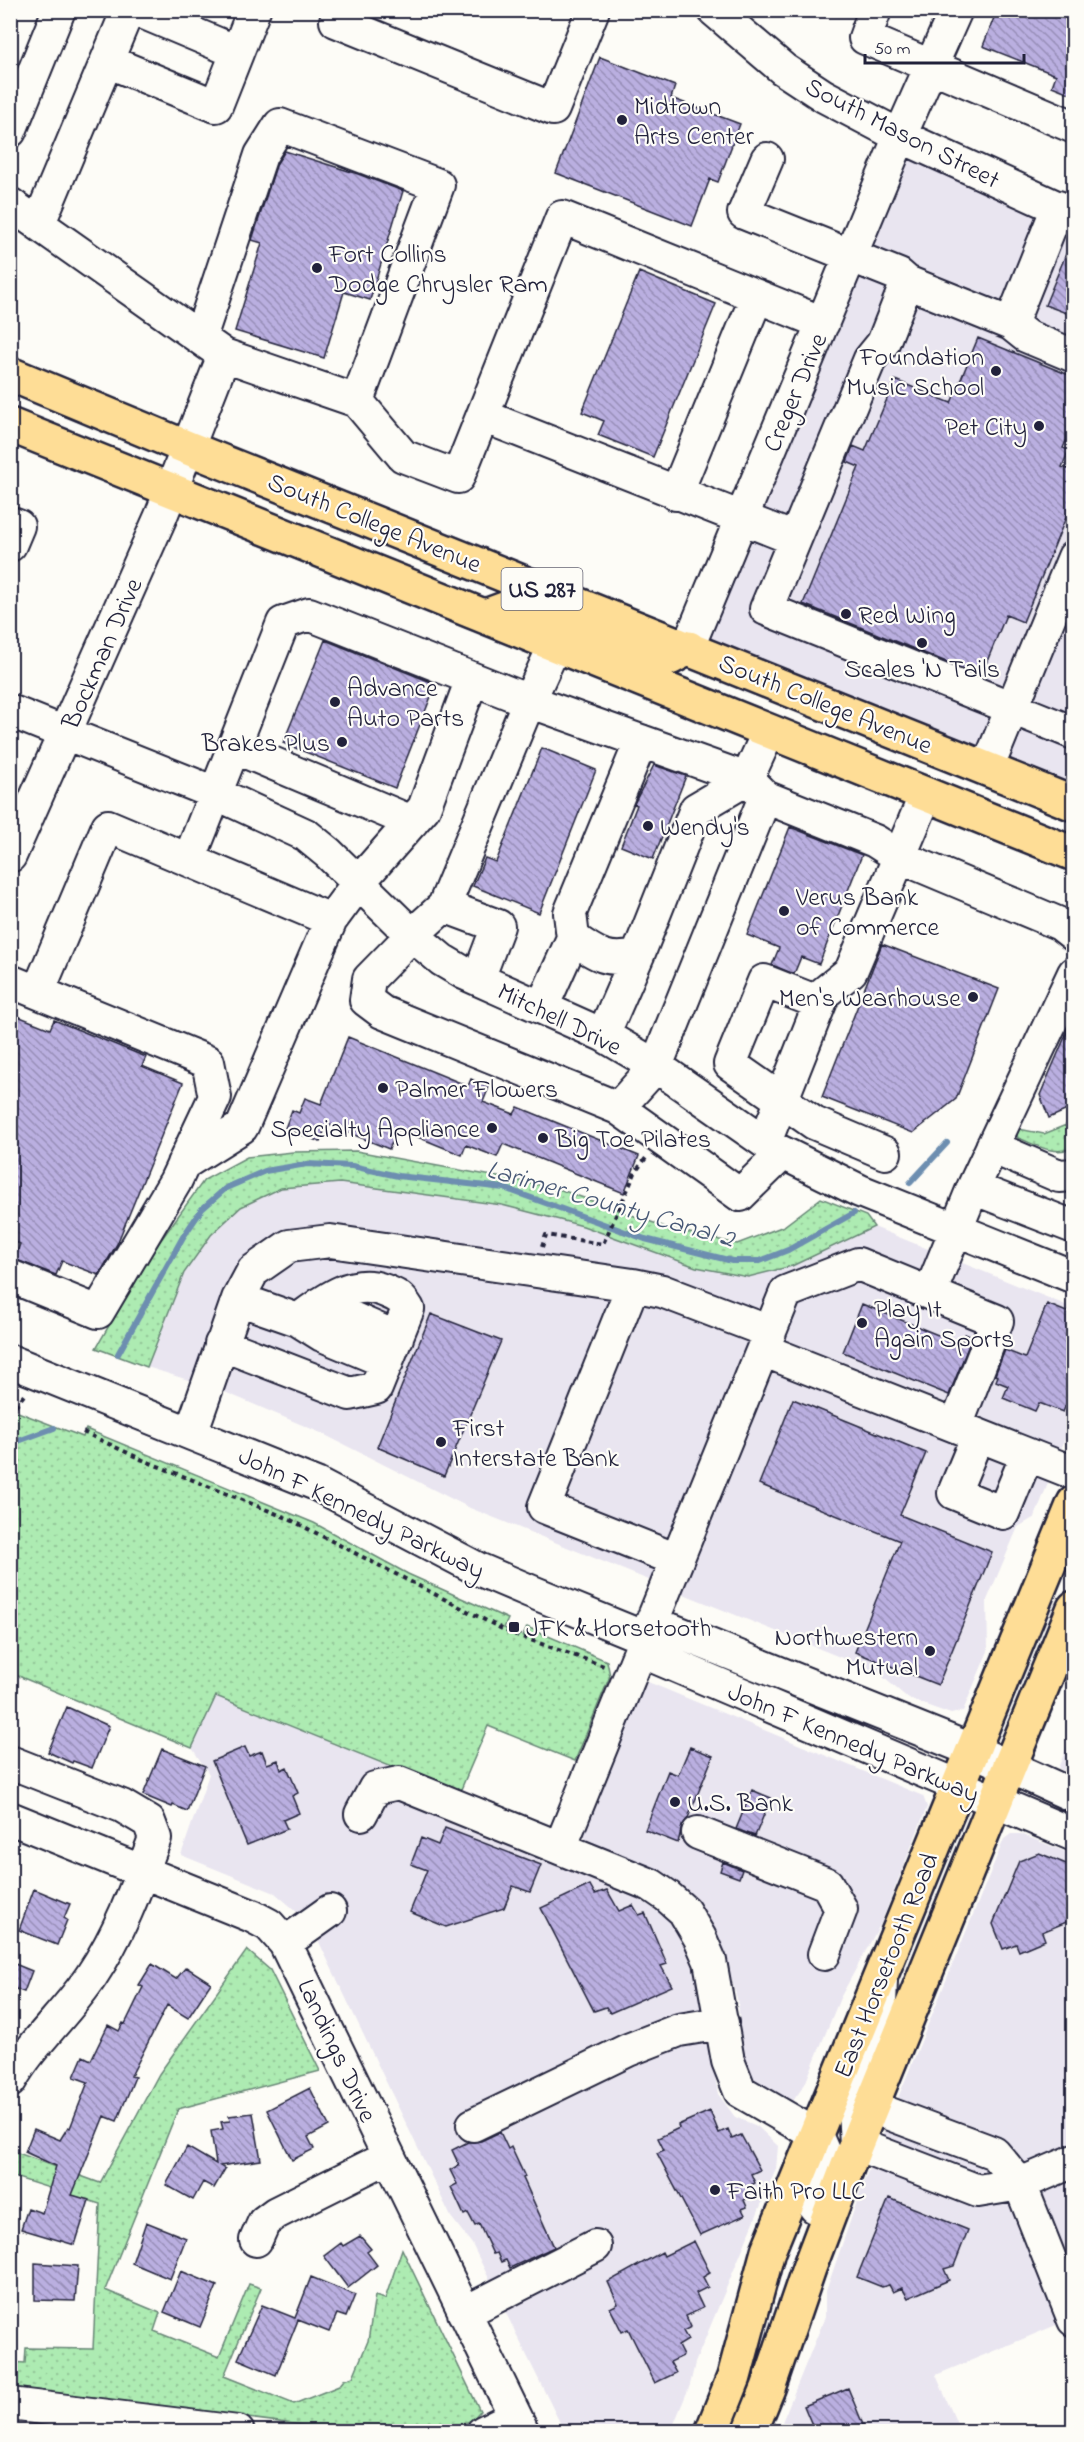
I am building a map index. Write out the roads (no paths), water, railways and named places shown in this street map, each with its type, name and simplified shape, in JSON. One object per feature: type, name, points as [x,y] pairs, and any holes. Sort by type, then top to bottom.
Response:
[{"type":"main road","name":"South College Avenue","points":[[10,374],[188,448],[1074,804]]},
{"type":"main road","name":"South College Avenue","points":[[10,425],[1074,854]]},
{"type":"main road","points":[[483,616],[507,608],[534,611],[652,659],[670,658],[688,648]]},
{"type":"main road","points":[[770,731],[787,720],[795,719],[888,744],[915,749],[939,750]]},
{"type":"main road","name":"East Horsetooth Road","points":[[712,2432],[734,2377],[768,2251],[1074,1503]]},
{"type":"main road","name":"East Horsetooth Road","points":[[750,2432],[856,2144],[1074,1608]]},
{"type":"street","points":[[10,131],[59,10]]},
{"type":"street","points":[[39,224],[128,10]]},
{"type":"street","points":[[136,10],[237,52]]},
{"type":"street","points":[[107,61],[216,106],[254,10]]},
{"type":"street","points":[[340,10],[336,21],[553,108],[593,10]]},
{"type":"street","points":[[876,10],[865,38],[1074,127]]},
{"type":"street","name":"Creger Drive","points":[[688,648],[900,136],[956,10]]},
{"type":"street","name":"South Mason Street","points":[[726,14],[783,69],[808,86],[900,136],[1066,211]]},
{"type":"street","name":"Bockman Drive","points":[[10,856],[67,732],[188,448],[261,155],[280,126],[438,185],[357,401]]},
{"type":"street","points":[[767,159],[744,213],[1011,324],[1026,336],[1074,356]]},
{"type":"street","points":[[10,204],[212,347],[357,401],[403,456],[458,477],[562,217],[823,323]]},
{"type":"street","points":[[1011,324],[1066,211]]},
{"type":"street","points":[[907,282],[883,343],[870,359],[766,609],[1074,733]]},
{"type":"street","points":[[676,494],[757,296]]},
{"type":"street","points":[[483,416],[795,539]]},
{"type":"street","points":[[10,523],[18,526],[10,545]]},
{"type":"street","points":[[987,769],[1074,557]]},
{"type":"street","points":[[189,860],[283,623],[309,614],[529,701],[699,762],[875,841],[900,857],[1060,924],[1074,935]]},
{"type":"street","points":[[555,645],[529,701],[444,906],[369,979],[366,1000],[382,1012],[618,1108],[740,1195],[774,1147],[781,1101],[825,995],[851,971],[926,794]]},
{"type":"street","points":[[183,1164],[242,1127],[331,920],[358,882],[424,808],[472,679]]},
{"type":"street","name":"Mitchell Drive","points":[[10,711],[215,793],[306,835],[412,935],[442,960],[478,979],[603,1035],[656,1066],[774,1147],[860,1191],[1074,1277]]},
{"type":"street","points":[[618,1108],[656,1066],[756,788],[770,731]]},
{"type":"street","points":[[542,1007],[573,938],[570,913],[641,741]]},
{"type":"street","points":[[234,747],[412,822]]},
{"type":"street","points":[[585,877],[590,934],[614,945],[628,939],[699,762]]},
{"type":"street","points":[[603,1035],[638,955],[696,809],[756,788]]},
{"type":"street","points":[[10,1276],[98,1312],[175,1182],[215,1097],[208,1062],[24,987],[108,826],[331,920]]},
{"type":"street","points":[[444,906],[498,926],[478,979]]},
{"type":"street","points":[[573,938],[597,955],[624,959],[638,955]]},
{"type":"street","points":[[825,995],[770,964],[730,1064],[814,1123],[885,1153]]},
{"type":"street","points":[[930,1293],[973,1188],[1074,973]]},
{"type":"street","points":[[992,1147],[1059,1176],[1074,1175]]},
{"type":"street","points":[[973,1188],[1074,1227]]},
{"type":"street","points":[[191,1432],[238,1299],[253,1271],[289,1246],[330,1241],[538,1270],[662,1291],[967,1431],[1074,1473]]},
{"type":"street","points":[[560,1848],[786,1292],[858,1264],[997,1321],[967,1431],[954,1493],[1003,1513],[1027,1455]]},
{"type":"street","points":[[633,1285],[544,1507],[677,1560]]},
{"type":"street","points":[[238,1299],[321,1305],[397,1339]]},
{"type":"street","points":[[321,1305],[322,1335],[397,1339]]},
{"type":"street","points":[[221,1344],[350,1394],[376,1388],[397,1339]]},
{"type":"street","name":"John F Kennedy Parkway","points":[[10,1360],[316,1484],[478,1569],[645,1638],[672,1630],[972,1750],[1074,1796]]},
{"type":"street","name":"John F Kennedy Parkway","points":[[645,1638],[655,1657],[958,1785],[994,1803],[1074,1835]]},
{"type":"street","points":[[10,1762],[122,1806],[149,1822],[155,1838],[116,1936],[97,1967],[61,2015],[39,2038],[10,2081]]},
{"type":"street","points":[[362,1814],[375,1788],[399,1784],[651,1885],[684,1911],[710,1961],[728,2061],[740,2091],[816,2135],[830,2167],[802,2241],[809,2268]]},
{"type":"street","name":"Landings Drive","points":[[10,1818],[252,1916],[269,1925],[285,1943],[519,2424]]},
{"type":"street","points":[[698,1833],[826,1884],[841,1909],[824,1954]]},
{"type":"street","points":[[285,1943],[330,1911]]},
{"type":"street","points":[[881,1974],[879,2027],[853,2094],[856,2144],[978,2191],[1020,2184],[1074,2161]]},
{"type":"street","points":[[472,2125],[628,2050],[679,2030],[722,2023]]},
{"type":"street","points":[[871,2107],[994,2153],[1020,2184],[1074,2320]]},
{"type":"street","points":[[256,2240],[264,2222],[276,2213],[388,2157]]},
{"type":"street","points":[[464,2313],[595,2246]]},
{"type":"street","points":[[10,2404],[238,2432]]},
{"type":"street","points":[[483,2432],[519,2424]]},
{"type":"waterway","name":"Larimer County Canal 2","points":[[910,1183],[947,1143]]},
{"type":"waterway","name":"Larimer County Canal 2","points":[[118,1354],[183,1237],[202,1209],[226,1188],[265,1171],[307,1164],[352,1166],[398,1176],[504,1188],[645,1239],[732,1261],[760,1261],[788,1250],[854,1213]]},
{"type":"waterway","name":"Larimer County Canal 2","points":[[10,1444],[54,1428]]},
{"type":"place","name":"Midtown Arts Center","points":[[622,120]]},
{"type":"place","name":"Fort Collins Dodge Chrysler Ram","points":[[317,268]]},
{"type":"place","name":"Foundation Music School","points":[[996,371]]},
{"type":"place","name":"Pet City","points":[[1039,426]]},
{"type":"place","name":"Red Wing","points":[[846,614]]},
{"type":"place","name":"Scales 'N Tails","points":[[922,643]]},
{"type":"place","name":"Advance Auto Parts","points":[[335,702]]},
{"type":"place","name":"Brakes Plus","points":[[342,742]]},
{"type":"place","name":"Wendy's","points":[[648,826]]},
{"type":"place","name":"Verus Bank of Commerce","points":[[784,911]]},
{"type":"place","name":"Men's Wearhouse","points":[[973,997]]},
{"type":"place","name":"Palmer Flowers","points":[[383,1088]]},
{"type":"place","name":"Specialty Appliance","points":[[492,1128]]},
{"type":"place","name":"Big Toe Pilates","points":[[543,1138]]},
{"type":"place","name":"Play It Again Sports","points":[[862,1323]]},
{"type":"place","name":"First Interstate Bank","points":[[441,1442]]},
{"type":"place","name":"JFK & Horsetooth","points":[[514,1627]]},
{"type":"place","name":"Northwestern Mutual","points":[[930,1651]]},
{"type":"place","name":"U.S. Bank","points":[[675,1802]]},
{"type":"place","name":"Faith Pro LLC","points":[[715,2190]]}]
